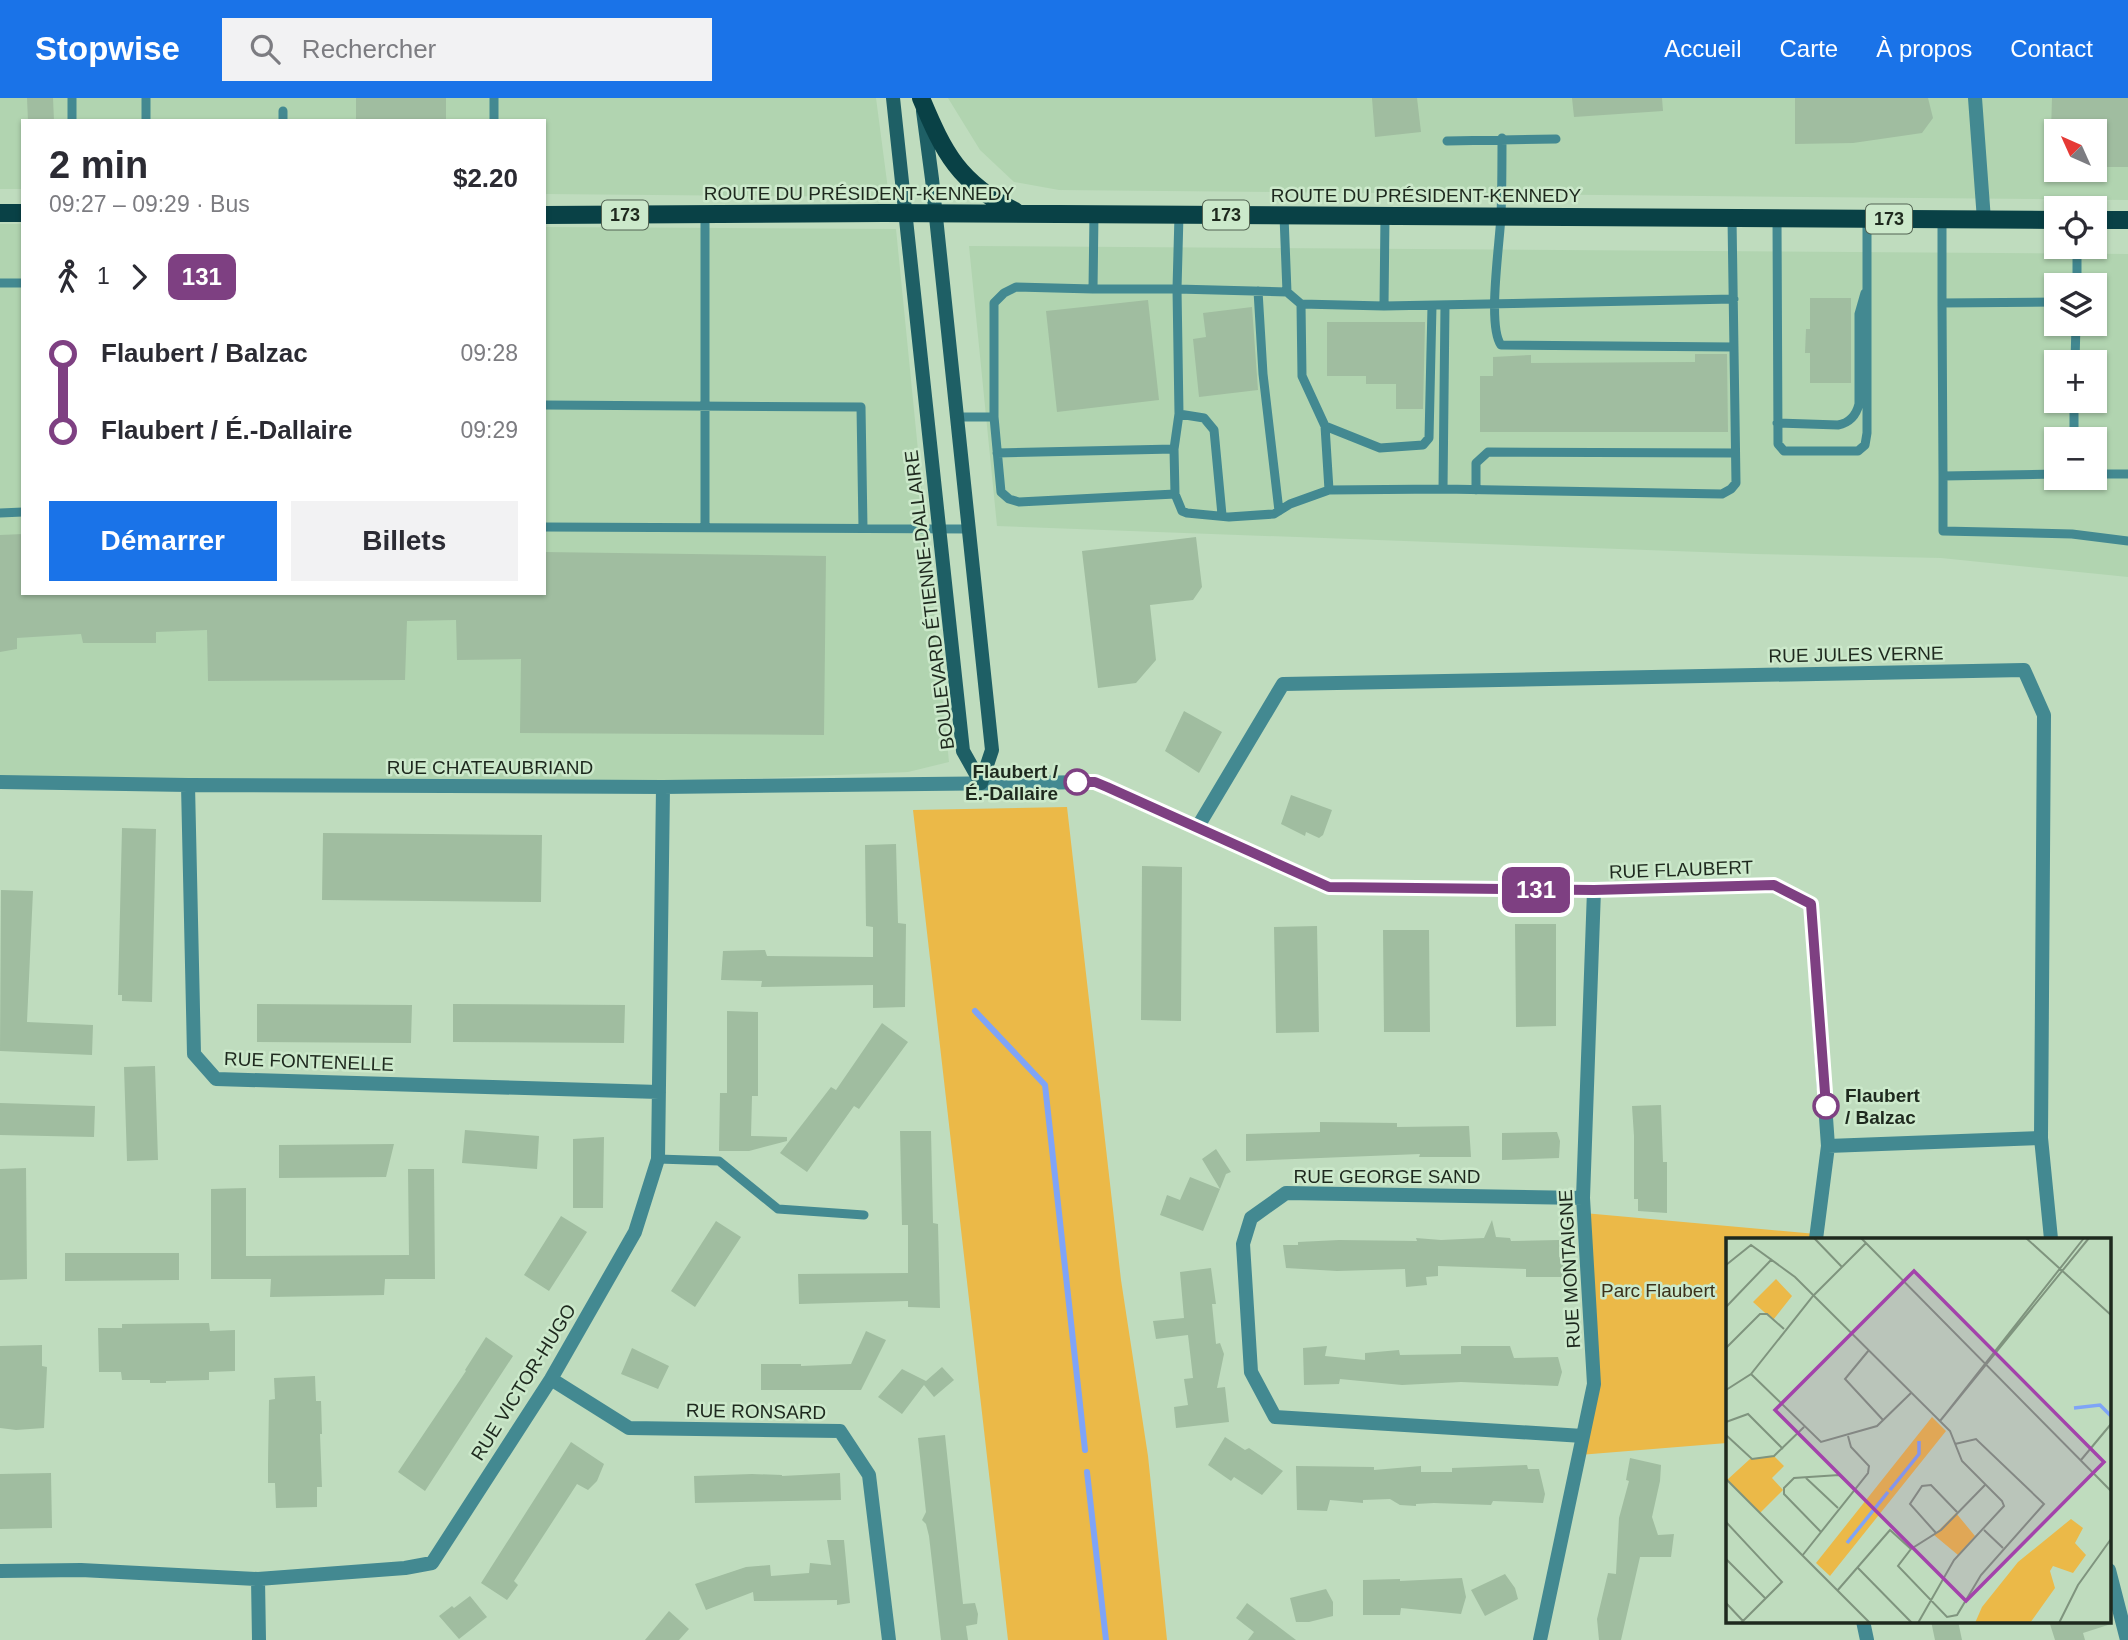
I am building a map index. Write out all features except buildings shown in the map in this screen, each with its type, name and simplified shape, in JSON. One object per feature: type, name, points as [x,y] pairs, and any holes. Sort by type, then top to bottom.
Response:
[{"type":"main road","points":[[921,98],[940,144],[962,175],[995,201],[1021,214]]},
{"type":"main road","points":[[0,213],[21,213]]},
{"type":"main road","name":"ROUTE DU PRÉSIDENT-KENNEDY","points":[[546,215],[906,213],[2044,220]]},
{"type":"main road","points":[[2107,220],[2128,220]]},
{"type":"street","name":"BOULEVARD ÉTIENNE-DALLAIRE","points":[[892,98],[963,751],[981,783]]},
{"type":"street","points":[[921,98],[992,750],[981,783]]},
{"type":"street","points":[[1975,98],[1984,220]]},
{"type":"street","name":"RUE JULES VERNE","points":[[1197,828],[1283,684],[2024,670],[2044,715],[2041,1138],[2051,1238]]},
{"type":"street","name":"RUE CHATEAUBRIAND","points":[[0,782],[663,787],[981,783]]},
{"type":"street","name":"RUE FLAUBERT","points":[[981,783],[1095,782],[1329,887],[1594,890],[1774,885],[1811,904],[1828,1146],[1816,1238]]},
{"type":"street","name":"RUE FONTENELLE","points":[[188,785],[194,1054],[216,1079],[659,1092]]},
{"type":"street","name":"RUE VICTOR-HUGO","points":[[0,1570],[81,1570],[258,1579],[432,1563],[551,1379],[635,1233],[658,1159],[663,787]]},
{"type":"street","name":"RUE MONTAIGNE","points":[[1539,1640],[1594,1384],[1583,1198],[1594,890]]},
{"type":"street","points":[[1828,1146],[2041,1138]]},
{"type":"street","name":"RUE GEORGE SAND","points":[[1583,1198],[1286,1193],[1251,1218],[1243,1244],[1251,1372],[1275,1417],[1583,1436]]},
{"type":"street","name":"RUE RONSARD","points":[[551,1379],[629,1428],[840,1431],[869,1475],[888,1640]]},
{"type":"street","points":[[2110,1574],[2127,1640]]},
{"type":"street","points":[[258,1579],[259,1640]]},
{"type":"street","points":[[1863,1622],[1867,1640]]},
{"type":"lane","points":[[72,98],[72,119]]},
{"type":"lane","points":[[146,98],[146,119]]},
{"type":"lane","points":[[494,98],[494,119]]},
{"type":"lane","points":[[1502,138],[1501,217],[1495,304],[1498,340],[1506,347],[1734,347]]},
{"type":"lane","points":[[1447,141],[1556,139]]},
{"type":"lane","points":[[705,214],[705,527]]},
{"type":"lane","points":[[1093,289],[1094,214]]},
{"type":"lane","points":[[1179,215],[1179,414],[1174,449],[1175,494],[1181,511],[1222,515],[1274,514],[1290,505],[1329,491],[1443,489],[1722,494],[1731,489],[1736,483],[1732,218]]},
{"type":"lane","points":[[1283,216],[1287,292]]},
{"type":"lane","points":[[1384,306],[1385,216]]},
{"type":"lane","points":[[1777,219],[1778,444],[1784,451],[1858,452],[1865,444],[1867,219]]},
{"type":"lane","points":[[1942,220],[1943,531],[2072,534],[2128,541]]},
{"type":"lane","points":[[0,283],[21,282]]},
{"type":"lane","points":[[1175,494],[1019,502],[1009,499],[1001,492],[994,417],[994,303],[1004,293],[1016,288],[1258,291],[1287,292],[1301,304],[1384,306],[1734,299]]},
{"type":"lane","points":[[1777,423],[1838,425],[1855,416],[1859,404],[1860,303],[1867,288]]},
{"type":"lane","points":[[1258,291],[1263,374],[1279,511]]},
{"type":"lane","points":[[1942,303],[2044,302]]},
{"type":"lane","points":[[1301,304],[1301,376],[1325,426],[1329,491]]},
{"type":"lane","points":[[1443,489],[1445,305]]},
{"type":"lane","points":[[1325,426],[1380,449],[1423,444],[1429,438],[1432,306]]},
{"type":"lane","points":[[546,405],[861,407],[863,528]]},
{"type":"lane","points":[[1179,414],[1204,418],[1214,430],[1222,515]]},
{"type":"lane","points":[[957,417],[994,417]]},
{"type":"lane","points":[[997,453],[1174,449]]},
{"type":"lane","points":[[1476,490],[1476,463],[1488,452],[1735,453]]},
{"type":"lane","points":[[1942,476],[2044,474]]},
{"type":"lane","points":[[2107,474],[2128,474]]},
{"type":"lane","points":[[0,513],[21,512]]},
{"type":"lane","points":[[546,527],[969,529]]},
{"type":"lane","points":[[658,1159],[719,1161],[778,1209],[864,1215]]},
{"type":"shaded area","points":[[0,98],[876,98],[889,197],[546,194],[546,119],[21,119],[21,189],[0,189]]},
{"type":"shaded area","points":[[948,98],[2128,98],[2128,200],[2107,200],[2107,196],[2044,196],[2044,199],[1059,190],[1014,182],[980,150]]},
{"type":"shaded area","points":[[0,224],[21,224],[21,595],[546,595],[546,227],[896,229],[949,762],[908,772],[694,781],[184,778],[0,780]]},
{"type":"shaded area","points":[[969,246],[2044,253],[2044,259],[2107,259],[2107,254],[2128,254],[2128,577],[1941,558],[1756,554],[997,526]]},
{"type":"green space","points":[[1067,807],[1121,1280],[1148,1456],[1167,1640],[1008,1640],[913,810]]},
{"type":"green space","name":"Parc Flaubert","points":[[1584,1213],[1816,1234],[1816,1238],[1726,1238],[1726,1443],[1579,1455],[1594,1384]]},
{"type":"waterway","points":[[975,1011],[1045,1085],[1085,1450]]},
{"type":"waterway","points":[[1087,1472],[1106,1640]]},
{"type":"bus line","name":"131","points":[[1077,782],[1095,782],[1107,787],[1329,887],[1594,890],[1774,885],[1811,904],[1826,1106]]},
{"type":"place","name":"Flaubert / É.-Dallaire","points":[[1077,782]]},
{"type":"place","name":"Flaubert / Balzac","points":[[1826,1106]]}]
